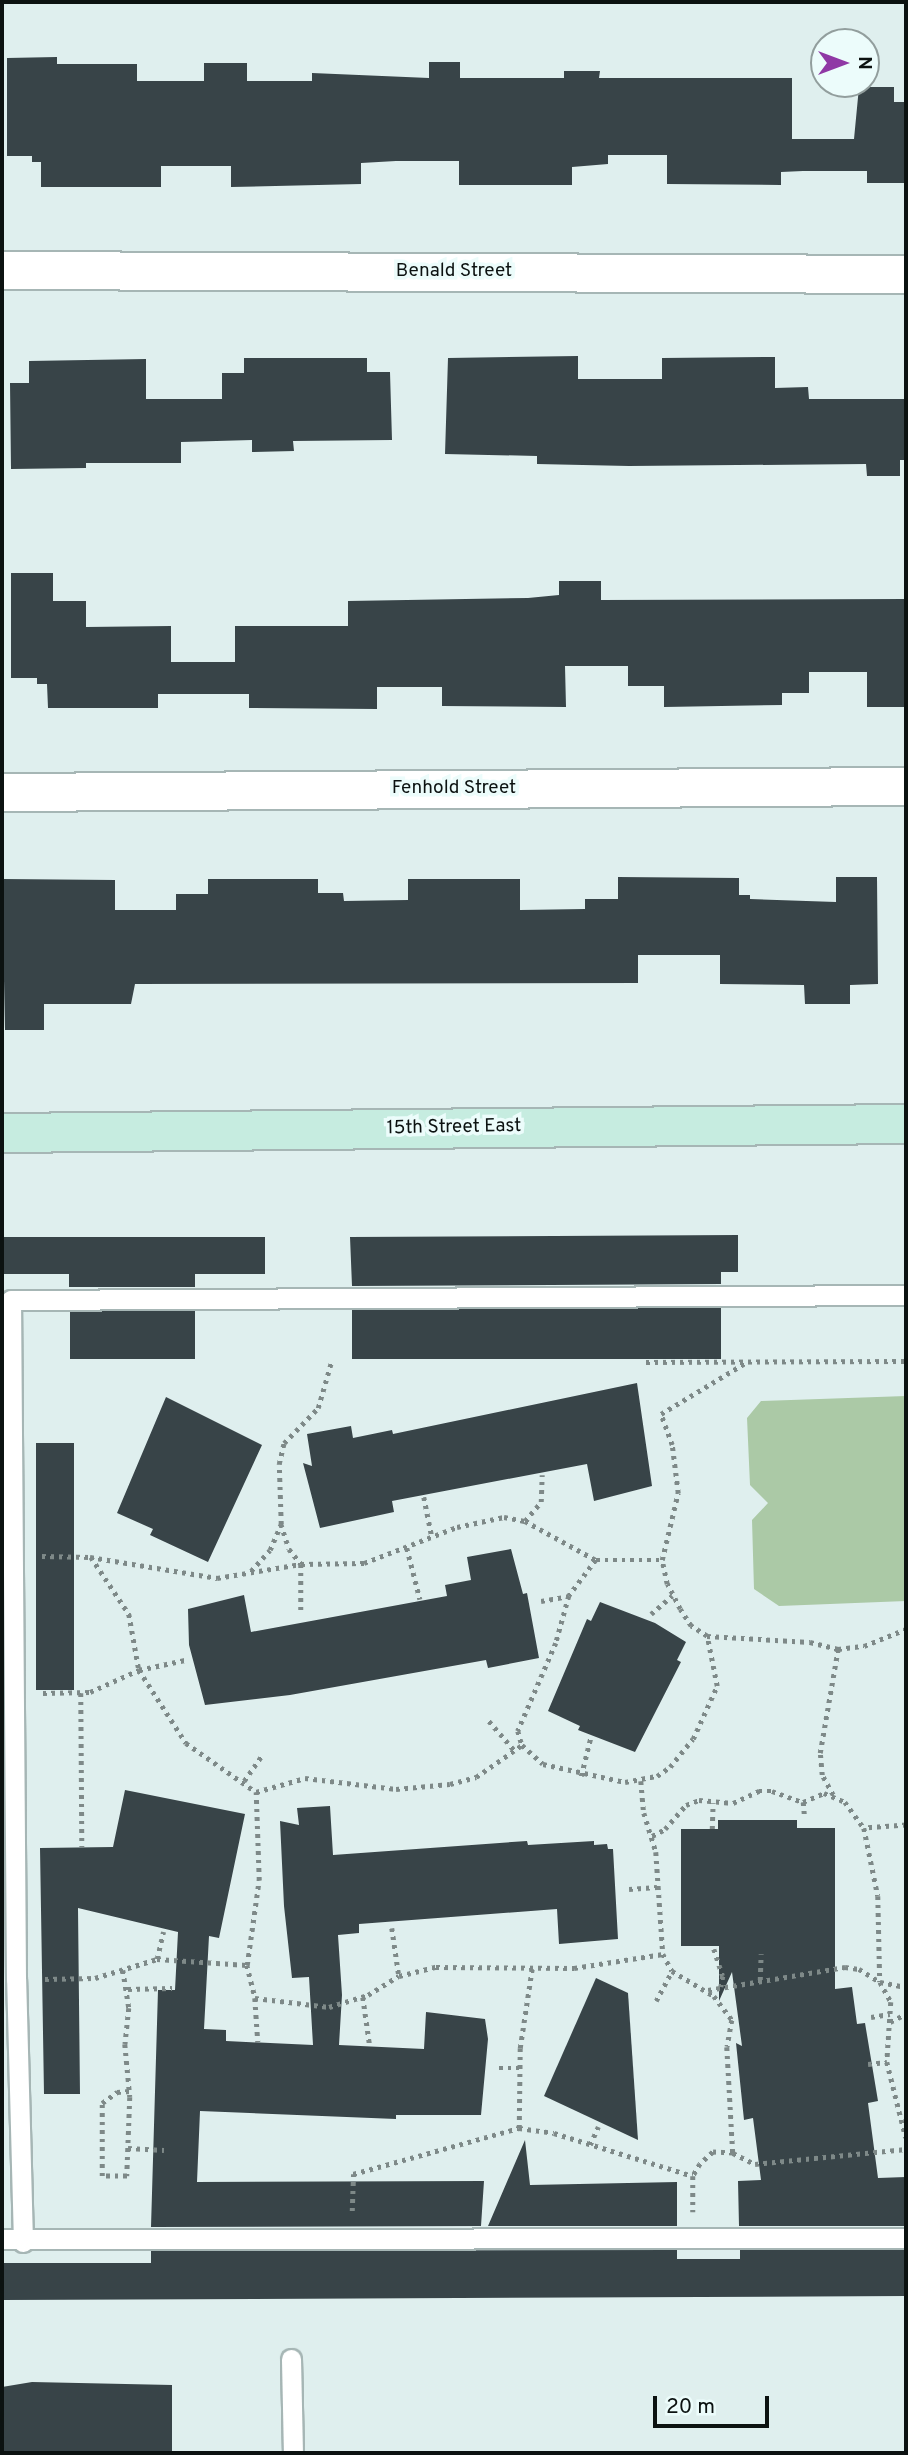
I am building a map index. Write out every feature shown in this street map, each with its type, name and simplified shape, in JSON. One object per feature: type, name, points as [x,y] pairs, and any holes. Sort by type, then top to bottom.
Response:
[{"type":"street","name":"Benald Street","points":[[2,270],[906,274]]},
{"type":"street","name":"Fenhold Street","points":[[2,792],[906,786]]},
{"type":"street","name":"15th Street East","points":[[2,1133],[906,1124]]},
{"type":"lane","points":[[23,2242],[16,1979],[11,1300],[906,1295]]},
{"type":"lane","points":[[2,2239],[23,2242],[906,2238]]},
{"type":"lane","points":[[291,2359],[293,2453]]},
{"type":"path","points":[[646,1362],[906,1361]]},
{"type":"path","points":[[747,1362],[661,1414],[672,1445],[678,1493],[662,1560],[672,1596],[691,1626],[707,1636],[810,1642],[838,1649],[864,1646],[906,1629]]},
{"type":"path","points":[[301,1612],[301,1564],[289,1549],[281,1524],[279,1464],[284,1443],[318,1408],[331,1363]]},
{"type":"path","points":[[525,1521],[541,1502],[542,1475]]},
{"type":"path","points":[[424,1497],[432,1537]]},
{"type":"path","points":[[13,1556],[90,1557],[190,1576],[217,1578],[301,1564],[347,1566],[407,1548],[483,1520],[525,1521],[596,1560],[662,1560]]},
{"type":"path","points":[[250,1572],[270,1550],[281,1524]]},
{"type":"path","points":[[407,1548],[420,1599]]},
{"type":"path","points":[[90,1557],[129,1614],[139,1670],[186,1743],[244,1781],[256,1792],[259,1880],[247,1965],[255,1998],[258,2042]]},
{"type":"path","points":[[596,1560],[569,1596],[556,1643],[524,1710],[518,1731],[522,1745],[542,1764],[581,1776],[641,1781],[670,1767],[693,1739],[715,1693],[717,1679],[707,1636]]},
{"type":"path","points":[[541,1601],[569,1596]]},
{"type":"path","points":[[651,1614],[672,1596]]},
{"type":"path","points":[[838,1649],[820,1753],[822,1775],[833,1795],[854,1811],[864,1828],[878,1896],[880,1982],[891,2002],[887,2062],[906,2138]]},
{"type":"path","points":[[15,1692],[81,1693],[105,1688],[139,1670],[185,1660]]},
{"type":"path","points":[[81,1693],[82,1847]]},
{"type":"path","points":[[489,1721],[514,1750]]},
{"type":"path","points":[[581,1776],[591,1736]]},
{"type":"path","points":[[256,1792],[305,1778],[396,1789],[437,1786],[476,1777],[522,1745]]},
{"type":"path","points":[[244,1781],[263,1754]]},
{"type":"path","points":[[641,1781],[652,1836],[663,1954],[672,1971],[707,1990],[732,2020],[727,2046],[733,2153]]},
{"type":"path","points":[[652,1836],[665,1829],[686,1805],[699,1800],[733,1803],[759,1791],[782,1793],[803,1802]]},
{"type":"path","points":[[803,1802],[816,1794],[833,1795]]},
{"type":"path","points":[[803,1802],[804,1814]]},
{"type":"path","points":[[712,1829],[713,1803]]},
{"type":"path","points":[[864,1828],[906,1825]]},
{"type":"path","points":[[629,1889],[657,1887]]},
{"type":"path","points":[[392,1928],[399,1976]]},
{"type":"path","points":[[157,1959],[163,1933]]},
{"type":"path","points":[[714,1949],[723,1976],[721,1987]]},
{"type":"path","points":[[255,1998],[306,2008],[329,2007],[363,1997],[399,1976],[436,1967],[532,1969],[612,1965],[663,1954]]},
{"type":"path","points":[[760,1980],[761,1954]]},
{"type":"path","points":[[16,1979],[95,1978],[157,1959],[247,1965]]},
{"type":"path","points":[[707,1990],[845,1967],[859,1969],[880,1982],[906,1987]]},
{"type":"path","points":[[519,2128],[520,2067],[532,1969]]},
{"type":"path","points":[[123,1970],[128,1989],[125,2044],[130,2091],[127,2176],[102,2176],[102,2103],[117,2092],[130,2091]]},
{"type":"path","points":[[656,2001],[672,1971]]},
{"type":"path","points":[[128,1989],[172,1988]]},
{"type":"path","points":[[363,1997],[370,2046]]},
{"type":"path","points":[[872,2017],[890,2014]]},
{"type":"path","points":[[889,2023],[906,2014]]},
{"type":"path","points":[[868,2064],[887,2062]]},
{"type":"path","points":[[499,2067],[520,2067]]},
{"type":"path","points":[[590,2145],[598,2127]]},
{"type":"path","points":[[352,2241],[353,2174],[519,2128],[554,2133],[693,2176]]},
{"type":"path","points":[[128,2148],[164,2150]]},
{"type":"path","points":[[693,2240],[693,2176],[713,2152],[733,2153],[755,2164],[906,2149]]},
{"type":"green space","points":[[906,1396],[906,1601],[779,1606],[754,1589],[752,1520],[768,1503],[750,1485],[747,1418],[761,1401]]},
{"type":"building","points":[[57,57],[57,64],[137,64],[137,81],[204,81],[204,63],[247,63],[247,81],[312,81],[312,73],[429,78],[429,62],[460,62],[460,78],[564,78],[564,71],[600,71],[599,78],[792,78],[792,139],[854,139],[858,98],[880,98],[880,87],[894,87],[894,102],[906,102],[906,183],[867,183],[867,171],[803,171],[781,172],[781,185],[667,184],[667,155],[608,155],[608,164],[572,167],[572,185],[459,185],[459,161],[396,161],[361,163],[361,184],[231,187],[231,166],[161,166],[161,187],[41,187],[41,162],[32,162],[32,156],[7,156],[7,58]]},
{"type":"building","points":[[578,356],[578,379],[662,379],[662,358],[775,357],[775,388],[808,387],[809,399],[906,399],[906,460],[900,460],[900,476],[867,476],[866,464],[537,464],[537,456],[445,454],[448,358]]},
{"type":"building","points":[[244,358],[367,358],[367,372],[390,372],[392,440],[293,441],[294,451],[252,452],[252,440],[181,442],[181,463],[86,463],[86,468],[11,469],[10,383],[29,383],[29,361],[146,359],[146,399],[222,399],[222,373],[244,373]]},
{"type":"building","points":[[11,573],[53,573],[53,601],[86,601],[86,627],[171,626],[171,662],[235,662],[235,626],[348,626],[348,601],[528,598],[559,595],[559,581],[601,581],[601,600],[906,599],[906,707],[867,707],[867,672],[809,672],[809,693],[782,693],[782,705],[664,707],[664,686],[628,686],[628,666],[565,666],[566,707],[442,706],[442,687],[377,687],[377,709],[249,708],[249,694],[158,694],[158,708],[48,708],[47,684],[37,684],[37,678],[11,678]]},
{"type":"building","points":[[618,877],[739,878],[739,895],[750,895],[750,899],[836,902],[836,877],[877,877],[878,984],[850,985],[850,1004],[805,1004],[804,985],[720,984],[720,955],[638,955],[638,983],[135,984],[131,1004],[44,1004],[44,1030],[5,1030],[2,879],[115,880],[115,910],[176,910],[176,894],[208,894],[208,879],[318,879],[318,893],[343,893],[344,901],[408,900],[408,879],[520,879],[520,910],[585,909],[585,899],[618,899]]},
{"type":"building","points":[[738,1235],[738,1272],[721,1272],[721,1284],[352,1286],[350,1237]]},
{"type":"building","points":[[2,1237],[265,1237],[265,1274],[195,1274],[195,1287],[69,1287],[69,1274],[2,1274]]},
{"type":"building","points":[[352,1308],[721,1308],[721,1359],[352,1359]]},
{"type":"building","points":[[70,1311],[195,1311],[195,1359],[70,1359]]},
{"type":"building","points":[[637,1383],[652,1486],[594,1501],[587,1464],[392,1501],[394,1512],[320,1528],[303,1463],[312,1466],[307,1434],[351,1426],[353,1438],[392,1430],[393,1434]]},
{"type":"building","points":[[166,1397],[262,1445],[208,1562],[150,1535],[153,1529],[117,1513]]},
{"type":"building","points":[[36,1443],[74,1443],[74,1690],[36,1690]]},
{"type":"building","points":[[511,1549],[523,1594],[527,1593],[539,1658],[488,1668],[486,1660],[290,1695],[205,1705],[189,1645],[188,1609],[244,1595],[251,1632],[447,1596],[445,1585],[471,1580],[467,1557]]},
{"type":"building","points":[[600,1602],[655,1623],[686,1642],[677,1660],[681,1662],[635,1752],[578,1730],[580,1726],[548,1711],[587,1619],[591,1621]]},
{"type":"building","points":[[125,1790],[245,1814],[219,1938],[209,1936],[204,2029],[226,2030],[226,2041],[313,2045],[309,1977],[292,1978],[284,1906],[280,1821],[299,1825],[297,1808],[330,1806],[333,1855],[527,1841],[528,1845],[594,1841],[594,1845],[607,1844],[608,1849],[613,1849],[618,1939],[559,1944],[557,1909],[359,1924],[359,1933],[338,1935],[342,1995],[339,2045],[424,2049],[426,2012],[485,2019],[488,2039],[481,2115],[396,2115],[396,2119],[200,2111],[197,2182],[484,2181],[481,2226],[151,2227],[158,1990],[175,1990],[178,1932],[78,1908],[80,2094],[44,2094],[40,1848],[113,1847]]},
{"type":"building","points":[[718,1820],[797,1820],[797,1828],[835,1828],[835,1989],[852,1987],[857,2024],[865,2023],[878,2101],[868,2103],[878,2178],[906,2177],[906,2226],[739,2226],[738,2181],[761,2180],[753,2118],[744,2120],[736,2043],[742,2046],[732,1972],[719,2001],[719,1946],[681,1946],[681,1829],[718,1829]]},
{"type":"building","points":[[596,1978],[628,1993],[638,2140],[544,2096]]},
{"type":"building","points":[[525,2140],[530,2185],[677,2182],[677,2226],[488,2226]]},
{"type":"building","points":[[677,2250],[677,2259],[740,2259],[740,2250],[906,2250],[906,2296],[2,2300],[2,2263],[151,2263],[151,2251]]},
{"type":"building","points":[[32,2382],[172,2385],[172,2453],[2,2453],[2,2387]]}]
